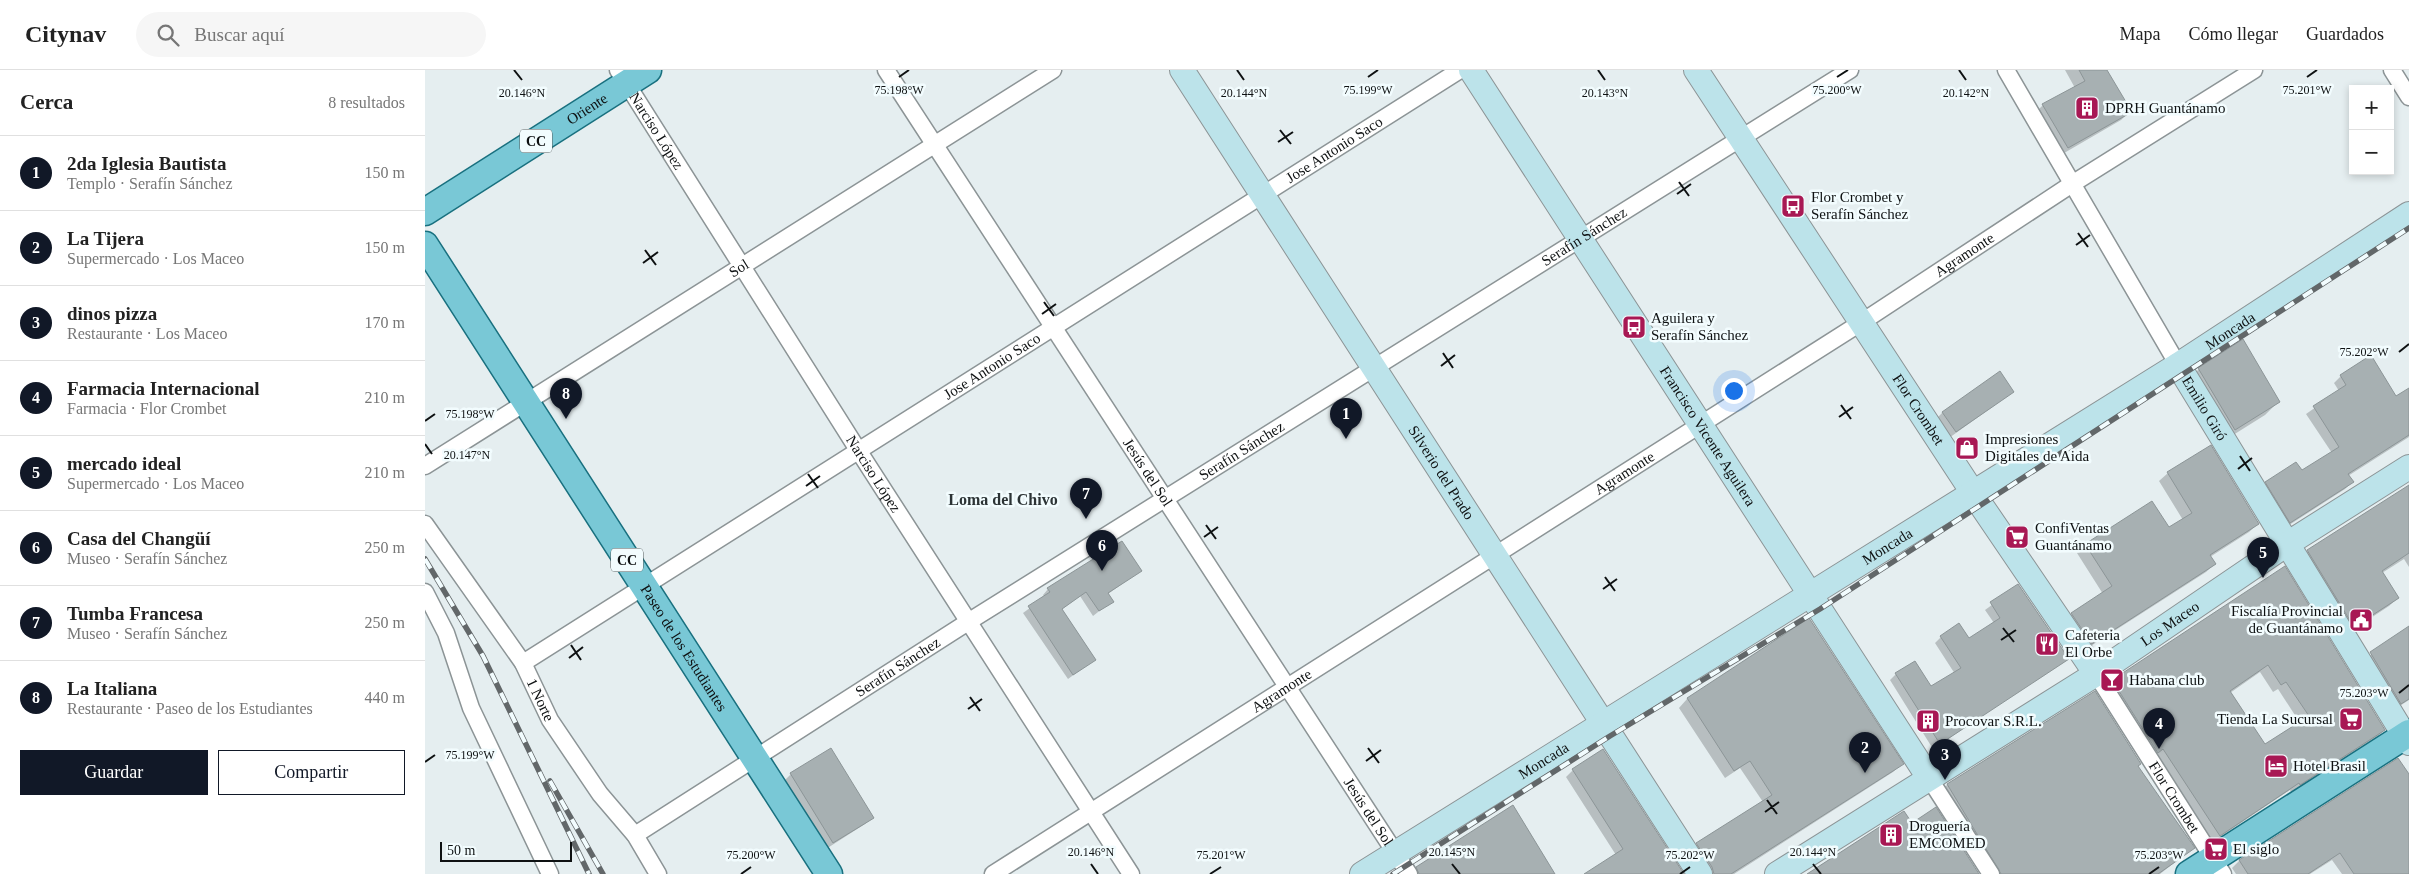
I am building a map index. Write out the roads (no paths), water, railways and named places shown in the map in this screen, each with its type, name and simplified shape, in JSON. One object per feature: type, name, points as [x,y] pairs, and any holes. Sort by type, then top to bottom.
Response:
[{"type":"main road","name":"Silverio del Prado","points":[[1183,70],[1700,874]]},
{"type":"main road","name":"Francisco Vicente Aguilera","points":[[1471,70],[1929,778]]},
{"type":"main road","name":"Flor Crombet","points":[[1696,70],[1974,493],[2096,674]]},
{"type":"main road","name":"Oriente","points":[[425,212],[631,74]]},
{"type":"main road","name":"Moncada","points":[[1362,874],[2178,365],[2409,214]]},
{"type":"main road","name":"Paseo de los Estudiantes","points":[[425,245],[829,874]]},
{"type":"main road","name":"Emilio Giró","points":[[2178,365],[2408,738]]},
{"type":"main road","name":"Los Maceo","points":[[1777,874],[2096,674],[2287,544],[2409,467]]},
{"type":"main road","points":[[2189,874],[2218,866],[2408,738]]},
{"type":"street","name":"Jesús del Sol","points":[[886,70],[1409,874]]},
{"type":"street","name":"Sol","points":[[425,466],[1053,70]]},
{"type":"street","name":"Jose Antonio Saco","points":[[523,662],[1460,70]]},
{"type":"street","name":"Serafín Sánchez","points":[[635,835],[967,622],[1375,366],[1581,240],[1850,70]]},
{"type":"street","name":"Emilio Giró","points":[[2006,70],[2178,365]]},
{"type":"street","name":"Agramonte","points":[[993,874],[1862,322],[2072,184],[2254,70]]},
{"type":"street","points":[[2392,70],[2409,96]]},
{"type":"street","name":"Narciso López","points":[[631,74],[742,266],[967,622],[1092,811],[1131,874]]},
{"type":"street","name":"1 Norte","points":[[425,524],[523,662],[550,720],[600,794],[635,835],[659,874]]},
{"type":"street","points":[[425,592],[447,633],[471,708],[550,874]]},
{"type":"street","name":"Flor Crombet","points":[[2096,674],[2218,866]]},
{"type":"street","points":[[1929,778],[1991,874]]},
{"type":"railway","points":[[1393,874],[1610,736],[1820,609],[2409,228]]},
{"type":"railway","points":[[425,559],[483,656],[589,874]]},
{"type":"railway","points":[[550,781],[603,874]]},
{"type":"place","name":"DPRH Guantánamo","points":[[2087,108]]},
{"type":"place","name":"Flor Crombet y Serafín Sánchez","points":[[1793,206]]},
{"type":"place","name":"Aguilera y Serafín Sánchez","points":[[1634,327]]},
{"type":"place","name":"La Italiana","points":[[566,419]]},
{"type":"place","name":"2da Iglesia Bautista","points":[[1346,439]]},
{"type":"place","name":"Impresiones Digitales de Aida","points":[[1967,448]]},
{"type":"place","name":"Tumba Francesa","points":[[1086,519]]},
{"type":"place","name":"ConfiVentas Guantánamo","points":[[2017,537]]},
{"type":"place","name":"Casa del Changüí","points":[[1102,571]]},
{"type":"place","name":"mercado ideal","points":[[2263,578]]},
{"type":"place","name":"Fiscalía Provincial de Guantánamo","points":[[2361,620]]},
{"type":"place","name":"Cafeteria El Orbe","points":[[2047,644]]},
{"type":"place","name":"Habana club","points":[[2112,680]]},
{"type":"place","name":"Tienda La Sucursal","points":[[2351,719]]},
{"type":"place","name":"Procovar S.R.L.","points":[[1928,721]]},
{"type":"place","name":"Farmacia Internacional","points":[[2159,749]]},
{"type":"place","name":"Hotel Brasil","points":[[2276,766]]},
{"type":"place","name":"La Tijera","points":[[1865,773]]},
{"type":"place","name":"dinos pizza","points":[[1945,780]]},
{"type":"place","name":"Droguería EMCOMED","points":[[1891,835]]},
{"type":"place","name":"El siglo","points":[[2216,849]]},
{"type":"district","name":"Loma del Chivo","points":[[1003,499]]}]
